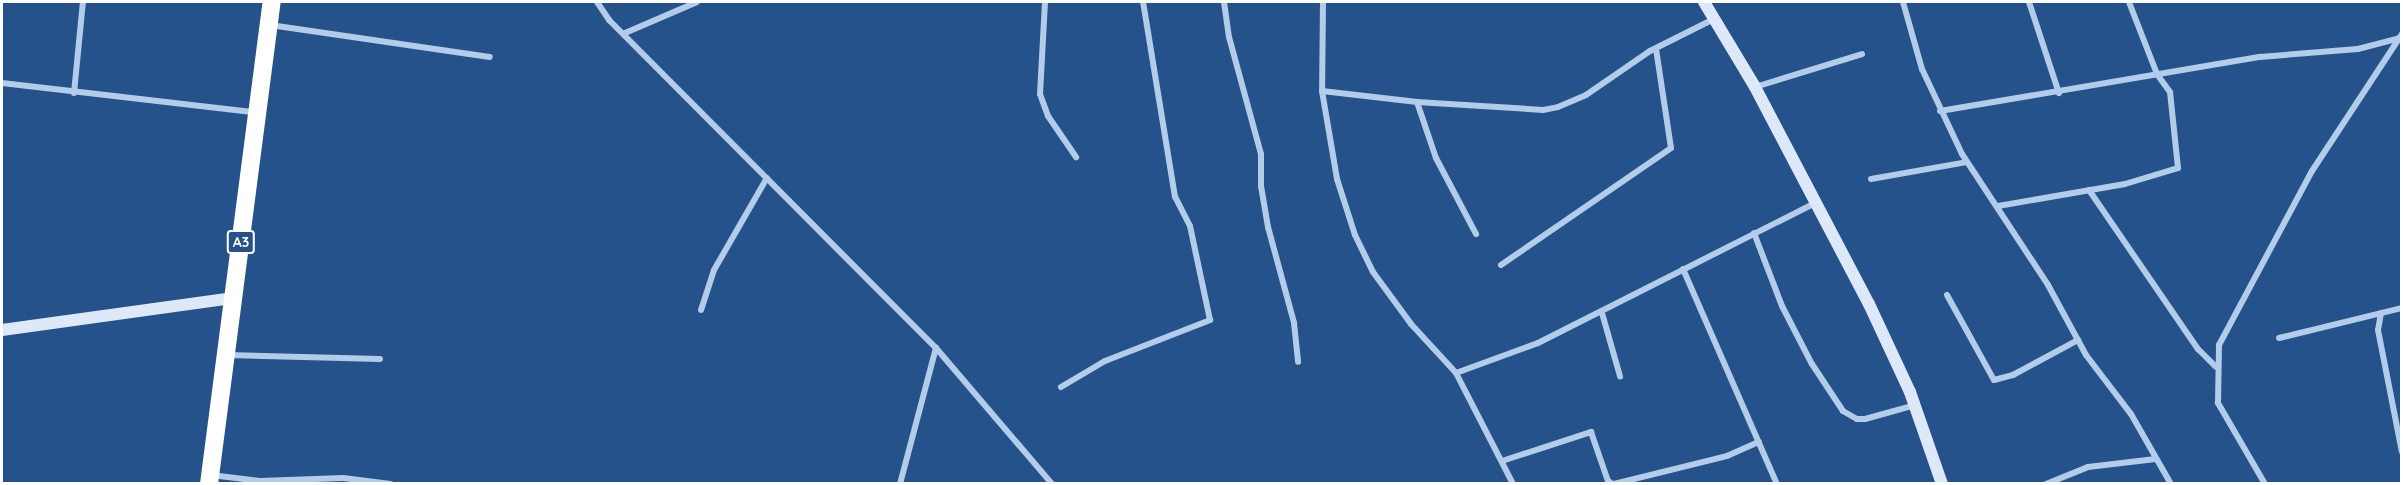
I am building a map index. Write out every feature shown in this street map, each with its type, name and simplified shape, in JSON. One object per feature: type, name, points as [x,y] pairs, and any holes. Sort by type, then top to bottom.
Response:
[{"type":"highway","name":"A3","points":[[210,479],[272,2]]},
{"type":"street","points":[[74,93],[83,2]]},
{"type":"street","points":[[597,2],[609,20],[625,33],[936,348],[1051,483]]},
{"type":"street","points":[[625,33],[697,2]]},
{"type":"street","points":[[1045,2],[1039,76],[1042,100],[1076,157]]},
{"type":"street","points":[[1061,387],[1105,360],[1210,320],[1190,226],[1175,197],[1143,2]]},
{"type":"street","points":[[1224,2],[1229,37],[1261,154],[1261,186],[1268,227],[1294,323],[1298,362]]},
{"type":"street","points":[[1323,2],[1322,91],[1337,179],[1359,244],[1373,272],[1411,324],[1456,373],[1512,483]]},
{"type":"street","points":[[1704,2],[1755,87],[1869,304],[1915,405],[1942,483]]},
{"type":"street","points":[[1903,2],[1922,69],[1940,111],[1967,162],[1998,206],[2078,340],[2131,414],[2171,483]]},
{"type":"street","points":[[2029,2],[2059,93]]},
{"type":"street","points":[[1998,206],[2104,188],[2178,168],[2170,92],[2157,74],[2129,2]]},
{"type":"street","points":[[1322,91],[1418,102],[1543,110],[1580,99],[1627,64],[1714,20]]},
{"type":"street","points":[[269,25],[490,57]]},
{"type":"street","points":[[1940,111],[2059,93],[2296,51],[2352,50],[2401,36]]},
{"type":"street","points":[[2265,483],[2222,415],[2218,403],[2216,368],[2219,345],[2234,311],[2312,171],[2401,36]]},
{"type":"street","points":[[1501,266],[1671,148],[1656,48]]},
{"type":"street","points":[[1755,87],[1862,54]]},
{"type":"street","points":[[2,82],[74,93],[258,112]]},
{"type":"street","points":[[1418,102],[1436,158],[1476,234]]},
{"type":"street","points":[[1871,179],[1967,162]]},
{"type":"street","points":[[701,310],[714,270],[767,178]]},
{"type":"street","points":[[2097,199],[2104,188]]},
{"type":"street","points":[[2089,190],[2194,344],[2216,368]]},
{"type":"street","points":[[1456,373],[1538,343],[1815,202]]},
{"type":"street","points":[[1754,233],[1782,306],[1812,364],[1844,411],[1857,419],[1915,405]]},
{"type":"street","points":[[1683,269],[1777,483]]},
{"type":"street","points":[[1947,295],[1994,380],[2013,375],[2078,340]]},
{"type":"street","points":[[2,330],[234,298]]},
{"type":"street","points":[[2279,338],[2402,308]]},
{"type":"street","points":[[1602,312],[1620,376]]},
{"type":"street","points":[[2381,313],[2378,330],[2402,452]]},
{"type":"street","points":[[900,483],[936,348]]},
{"type":"street","points":[[226,355],[380,359]]},
{"type":"street","points":[[1502,461],[1591,432],[1608,481],[1613,483],[1727,456],[1759,442]]},
{"type":"street","points":[[2046,483],[2088,467],[2156,459]]},
{"type":"street","points":[[210,479],[260,481],[343,478],[391,483]]}]
